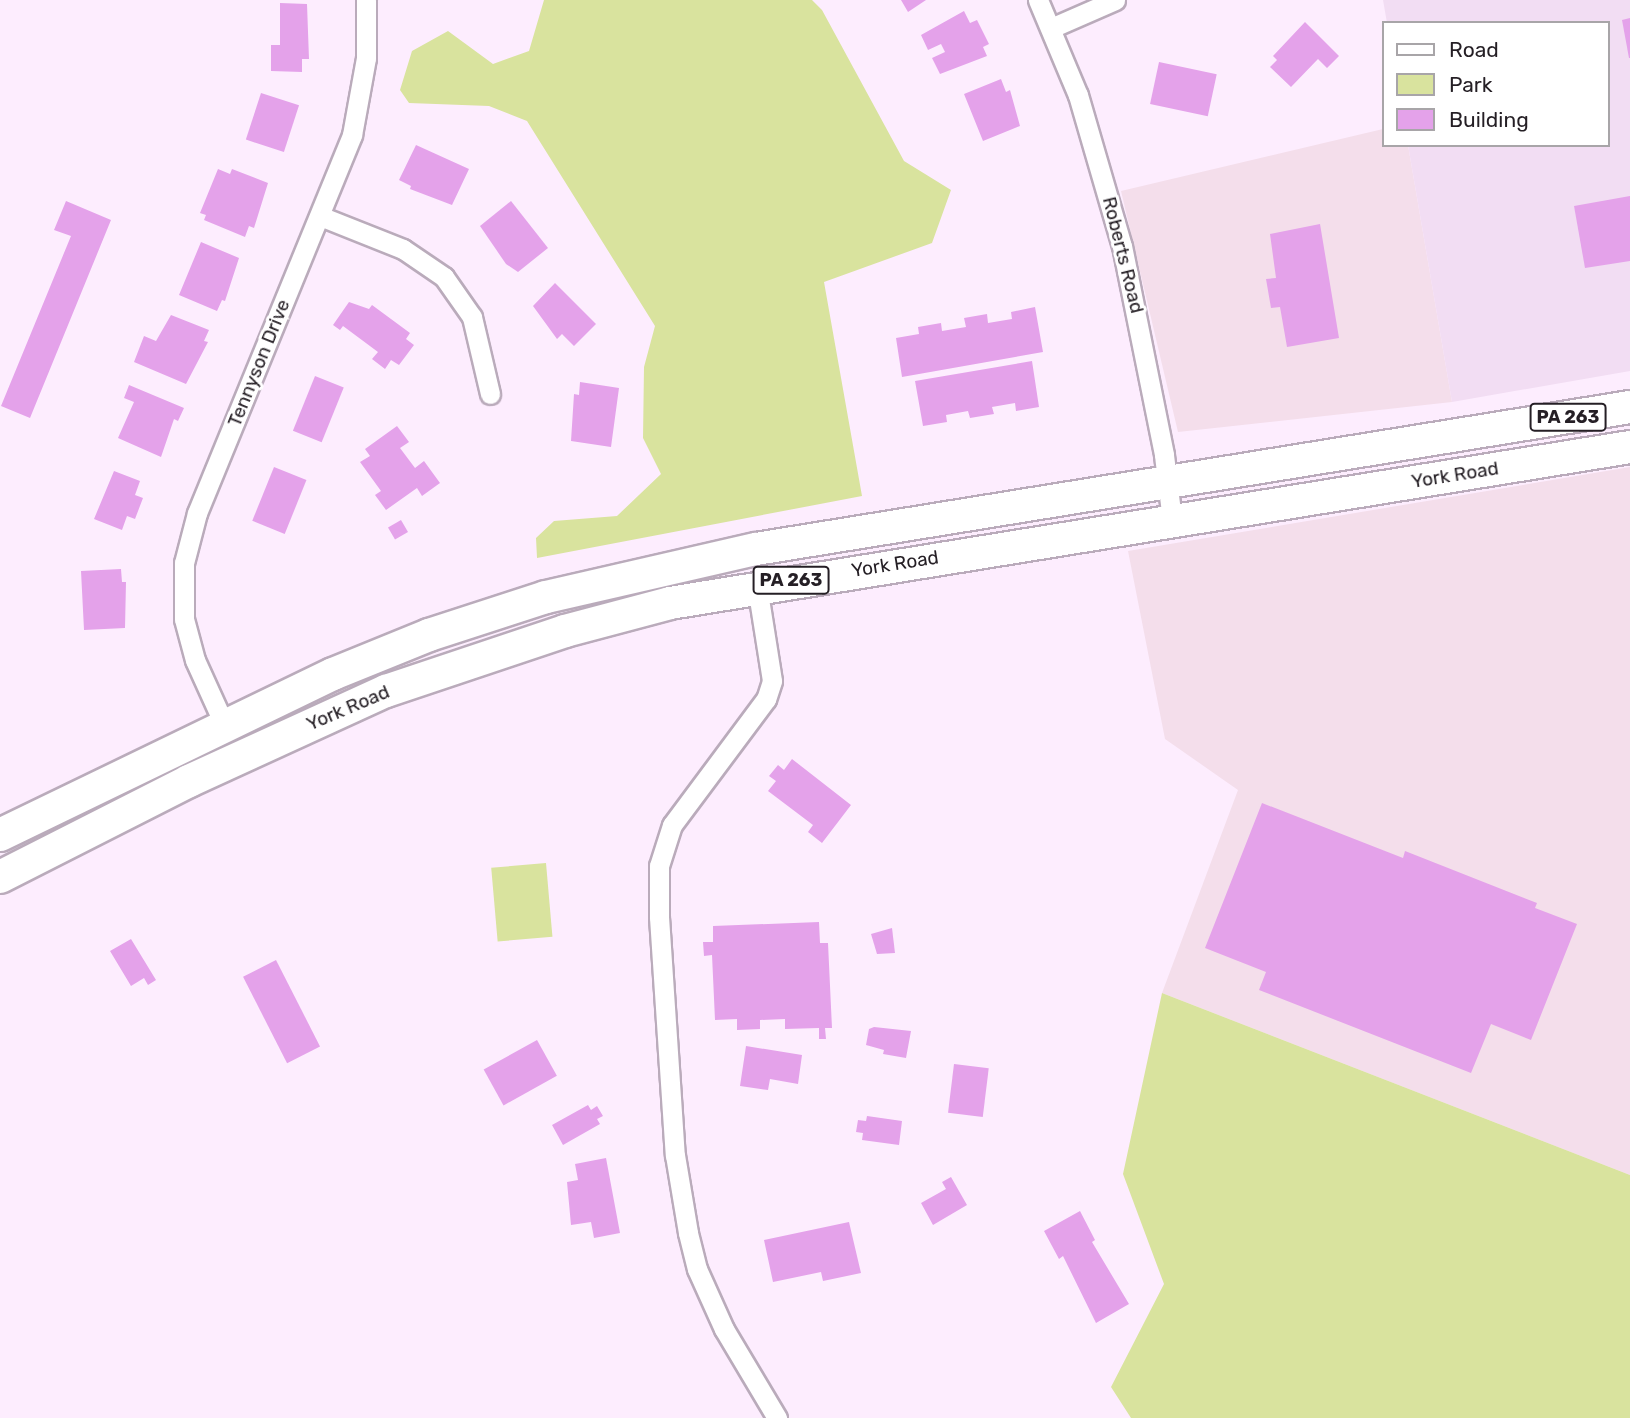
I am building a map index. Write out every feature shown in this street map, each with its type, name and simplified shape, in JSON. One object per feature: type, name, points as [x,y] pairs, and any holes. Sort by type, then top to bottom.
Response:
[{"type":"highway","name":"York Road","points":[[0,835],[223,724],[429,635],[546,597],[756,549],[1630,407]]},
{"type":"highway","name":"York Road","points":[[0,877],[189,780],[412,681],[565,631],[757,586],[1630,447]]},
{"type":"street","name":"Tennyson Drive","points":[[223,724],[195,660],[184,619],[184,563],[197,513],[320,216],[358,109],[366,58],[366,0]]},
{"type":"street","name":"Roberts Road","points":[[1038,0],[1086,118],[1122,246],[1168,482],[1172,520]]},
{"type":"street","points":[[1051,28],[1115,0]]},
{"type":"street","points":[[320,216],[403,249],[444,277],[472,317],[490,394]]},
{"type":"street","points":[[757,586],[772,681],[766,699],[672,825],[659,866],[659,917],[675,1155],[688,1233],[697,1269],[724,1329],[777,1418]]},
{"type":"shaded area","points":[[1383,0],[1630,0],[1630,371],[1452,402],[1408,147],[1609,147],[1609,21],[1387,21]]},
{"type":"shaded area","points":[[1382,129],[1382,147],[1408,147],[1452,402],[1178,432],[1121,191]]},
{"type":"shaded area","points":[[1630,467],[1630,1175],[1162,993],[1238,790],[1165,739],[1128,551]]},
{"type":"green space","points":[[544,0],[812,0],[822,10],[904,161],[951,190],[932,243],[824,282],[862,496],[537,558],[536,538],[554,521],[617,516],[661,474],[643,438],[644,367],[655,326],[527,121],[489,106],[409,103],[400,90],[412,51],[448,31],[493,64],[529,51]]},
{"type":"green space","points":[[546,863],[552,937],[498,942],[491,868]]},
{"type":"green space","points":[[1162,993],[1630,1175],[1630,1418],[1131,1418],[1111,1387],[1164,1284],[1123,1174]]},
{"type":"building","points":[[901,0],[926,0],[908,12]]},
{"type":"building","points":[[280,3],[307,4],[309,59],[302,59],[302,72],[271,71],[271,45],[280,45]]},
{"type":"building","points":[[964,11],[970,23],[977,20],[989,44],[983,47],[987,56],[940,74],[932,58],[945,52],[941,44],[928,50],[921,35]]},
{"type":"building","points":[[1630,18],[1630,58],[1629,58],[1622,20]]},
{"type":"building","points":[[1305,22],[1339,56],[1327,68],[1318,59],[1291,87],[1270,67],[1277,60],[1273,56]]},
{"type":"building","points":[[1159,62],[1217,74],[1208,116],[1150,104]]},
{"type":"building","points":[[1001,79],[1006,92],[1010,90],[1020,126],[983,141],[964,94]]},
{"type":"building","points":[[261,93],[299,105],[284,152],[246,140]]},
{"type":"building","points":[[416,145],[469,169],[452,205],[410,189],[411,186],[399,180]]},
{"type":"building","points":[[218,169],[230,174],[232,169],[268,183],[254,228],[249,226],[245,237],[204,220],[206,215],[200,213]]},
{"type":"building","points":[[1630,196],[1630,261],[1585,268],[1574,206]]},
{"type":"building","points":[[66,201],[111,220],[30,418],[1,406],[71,236],[54,230]]},
{"type":"building","points":[[511,201],[548,248],[518,272],[506,264],[480,226]]},
{"type":"building","points":[[1320,224],[1339,338],[1287,347],[1280,307],[1271,308],[1266,279],[1276,278],[1270,234]]},
{"type":"building","points":[[201,242],[239,258],[225,301],[222,300],[217,311],[179,295]]},
{"type":"building","points":[[555,283],[596,324],[574,346],[562,334],[557,339],[533,306]]},
{"type":"building","points":[[349,302],[369,309],[372,305],[410,333],[406,339],[414,345],[399,365],[391,360],[385,369],[372,359],[378,352],[343,326],[340,330],[333,325]]},
{"type":"building","points":[[1035,307],[1043,352],[902,377],[896,338],[919,334],[918,327],[941,323],[942,331],[966,327],[964,318],[987,314],[988,323],[1012,319],[1011,312]]},
{"type":"building","points":[[171,315],[209,330],[204,341],[208,342],[186,384],[134,362],[144,336],[156,341]]},
{"type":"building","points":[[1032,361],[1039,407],[1016,411],[1015,403],[992,407],[994,414],[970,418],[968,411],[946,415],[947,422],[923,426],[915,381]]},
{"type":"building","points":[[315,376],[344,388],[322,442],[293,431]]},
{"type":"building","points":[[580,382],[619,388],[611,447],[571,441],[574,394],[579,395]]},
{"type":"building","points":[[129,385],[184,408],[178,421],[174,419],[161,457],[118,438],[134,402],[124,398]]},
{"type":"building","points":[[397,426],[409,442],[400,448],[415,468],[424,461],[440,483],[422,496],[417,488],[386,510],[375,495],[381,491],[360,462],[370,456],[365,449]]},
{"type":"building","points":[[274,467],[306,480],[285,534],[252,521]]},
{"type":"building","points":[[114,471],[140,481],[135,495],[143,498],[135,519],[127,516],[122,530],[94,519]]},
{"type":"building","points":[[401,520],[408,532],[395,540],[388,528]]},
{"type":"building","points":[[121,569],[122,582],[126,582],[125,628],[84,630],[81,571]]},
{"type":"building","points":[[792,759],[851,805],[822,843],[808,832],[813,825],[768,791],[776,781],[769,776],[778,765],[784,770]]},
{"type":"building","points":[[1262,803],[1403,858],[1405,851],[1537,903],[1535,908],[1577,924],[1531,1040],[1491,1024],[1471,1073],[1259,990],[1266,972],[1205,948]]},
{"type":"building","points":[[819,922],[820,943],[828,943],[832,1028],[825,1028],[826,1039],[819,1039],[819,1028],[785,1029],[785,1019],[760,1020],[760,1029],[737,1030],[737,1019],[715,1020],[712,955],[704,956],[703,942],[713,942],[713,926]]},
{"type":"building","points":[[892,928],[895,953],[877,954],[871,934]]},
{"type":"building","points":[[131,939],[156,980],[148,985],[144,978],[131,986],[110,951]]},
{"type":"building","points":[[276,960],[320,1046],[287,1063],[243,977]]},
{"type":"building","points":[[874,1027],[911,1031],[906,1058],[883,1054],[884,1050],[866,1045],[869,1029]]},
{"type":"building","points":[[537,1040],[557,1076],[504,1105],[484,1070]]},
{"type":"building","points":[[746,1046],[802,1055],[798,1084],[770,1079],[768,1090],[740,1086]]},
{"type":"building","points":[[954,1064],[989,1068],[983,1117],[948,1113]]},
{"type":"building","points":[[588,1105],[591,1110],[597,1106],[603,1116],[597,1119],[600,1124],[563,1145],[552,1125]]},
{"type":"building","points":[[867,1116],[902,1121],[899,1145],[862,1140],[863,1133],[856,1132],[858,1120],[866,1121]]},
{"type":"building","points":[[606,1158],[620,1233],[594,1238],[591,1222],[571,1225],[567,1182],[578,1180],[575,1164]]},
{"type":"building","points":[[951,1177],[967,1205],[933,1225],[921,1203],[946,1189],[942,1182]]},
{"type":"building","points":[[1080,1211],[1095,1240],[1092,1242],[1129,1304],[1096,1323],[1063,1256],[1059,1259],[1044,1231]]},
{"type":"building","points":[[849,1222],[861,1273],[823,1281],[821,1272],[773,1282],[764,1240]]}]
